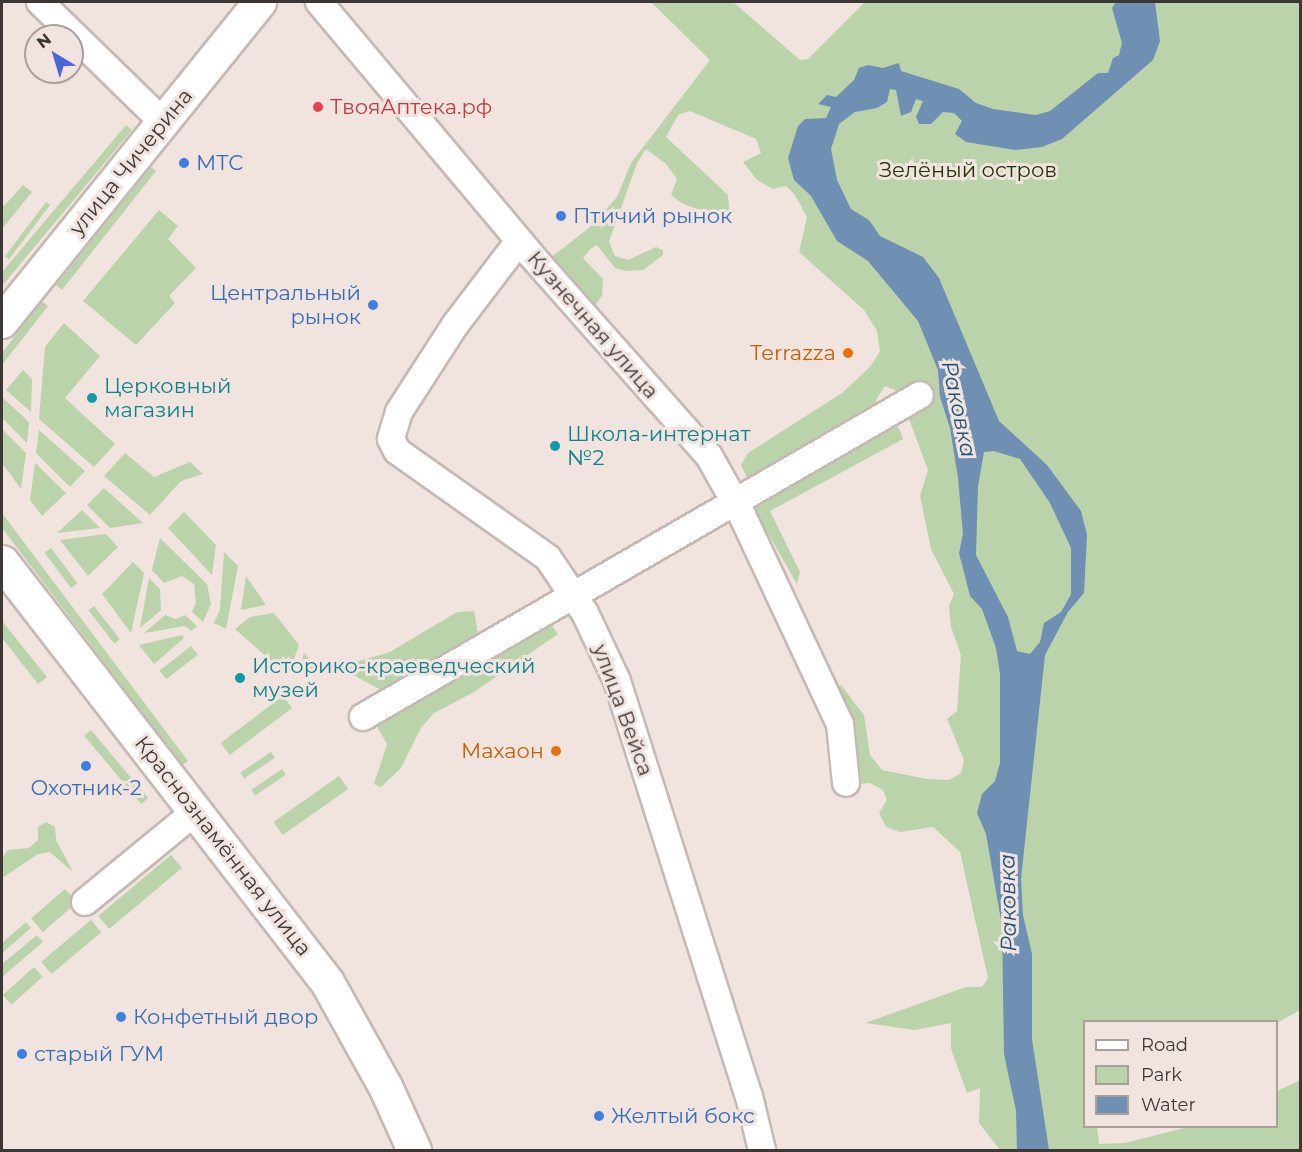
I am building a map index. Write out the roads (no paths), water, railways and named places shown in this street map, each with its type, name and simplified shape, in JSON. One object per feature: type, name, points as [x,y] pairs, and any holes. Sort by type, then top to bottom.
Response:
[{"type":"highway","name":"Краснознамённая улица","points":[[2,562],[327,982],[379,1091],[397,1150]]},
{"type":"highway","name":"Краснознамённая улица","points":[[2,589],[306,980],[379,1091],[414,1150]]},
{"type":"main road","name":"улица Чичерина","points":[[2,322],[260,2]]},
{"type":"street","points":[[40,2],[163,122]]},
{"type":"street","name":"Кузнечная улица","points":[[319,2],[519,240],[709,456],[734,500],[840,724],[846,783]]},
{"type":"street","name":"улица Вейса","points":[[519,240],[455,325],[399,412],[391,439],[398,451],[548,558],[574,595],[616,681],[749,1096],[762,1150]]},
{"type":"street","points":[[363,717],[734,500],[920,395]]},
{"type":"street","points":[[86,902],[184,821]]},
{"type":"water","name":"Раковка","points":[[1116,2],[1155,2],[1160,41],[1153,60],[1062,139],[1042,147],[1015,150],[966,142],[955,134],[962,121],[954,113],[943,112],[931,124],[919,124],[916,117],[923,101],[916,99],[911,112],[901,116],[896,90],[890,89],[887,102],[877,108],[855,112],[839,124],[831,149],[837,180],[851,209],[869,220],[880,236],[923,257],[939,278],[999,421],[1047,465],[1081,511],[1087,535],[1084,593],[1068,612],[1045,655],[1021,879],[1023,915],[1032,954],[1032,1039],[1049,1150],[1017,1150],[1016,1111],[1004,1054],[1002,926],[986,834],[977,813],[982,794],[995,781],[1000,763],[1000,674],[996,648],[982,609],[970,596],[959,553],[963,534],[958,478],[950,428],[940,397],[938,370],[918,321],[868,261],[837,241],[811,196],[794,180],[788,158],[798,126],[805,119],[826,118],[831,107],[818,104],[827,95],[836,97],[854,80],[859,68],[868,65],[883,68],[899,63],[901,71],[959,89],[976,103],[993,109],[1036,115],[1050,111],[1098,73],[1108,73],[1113,58],[1119,55],[1122,43],[1112,8]],"holes":[[[994,451],[1020,459],[1050,503],[1071,548],[1071,594],[1061,612],[1044,623],[1040,642],[1030,654],[1017,651],[1008,617],[976,555],[978,486],[984,452]]]},
{"type":"place","name":"ТвояАптека.рф","points":[[318,107]]},
{"type":"place","name":"МТС","points":[[184,163]]},
{"type":"place","name":"Птичий рынок","points":[[561,216]]},
{"type":"place","name":"Центральный рынок","points":[[373,305]]},
{"type":"place","name":"Terrazza","points":[[848,353]]},
{"type":"place","name":"Церковный магазин","points":[[92,398]]},
{"type":"place","name":"Школа-интернат №2","points":[[555,446]]},
{"type":"place","name":"Историко-краеведческий музей","points":[[240,678]]},
{"type":"place","name":"Махаон","points":[[556,751]]},
{"type":"place","name":"Охотник-2","points":[[86,766]]},
{"type":"place","name":"Конфетный двор","points":[[121,1017]]},
{"type":"place","name":"старый ГУМ","points":[[22,1054]]},
{"type":"place","name":"Желтый бокс","points":[[599,1116]]},
{"type":"park label","name":"Зелёный остров","points":[[968,170]]}]
